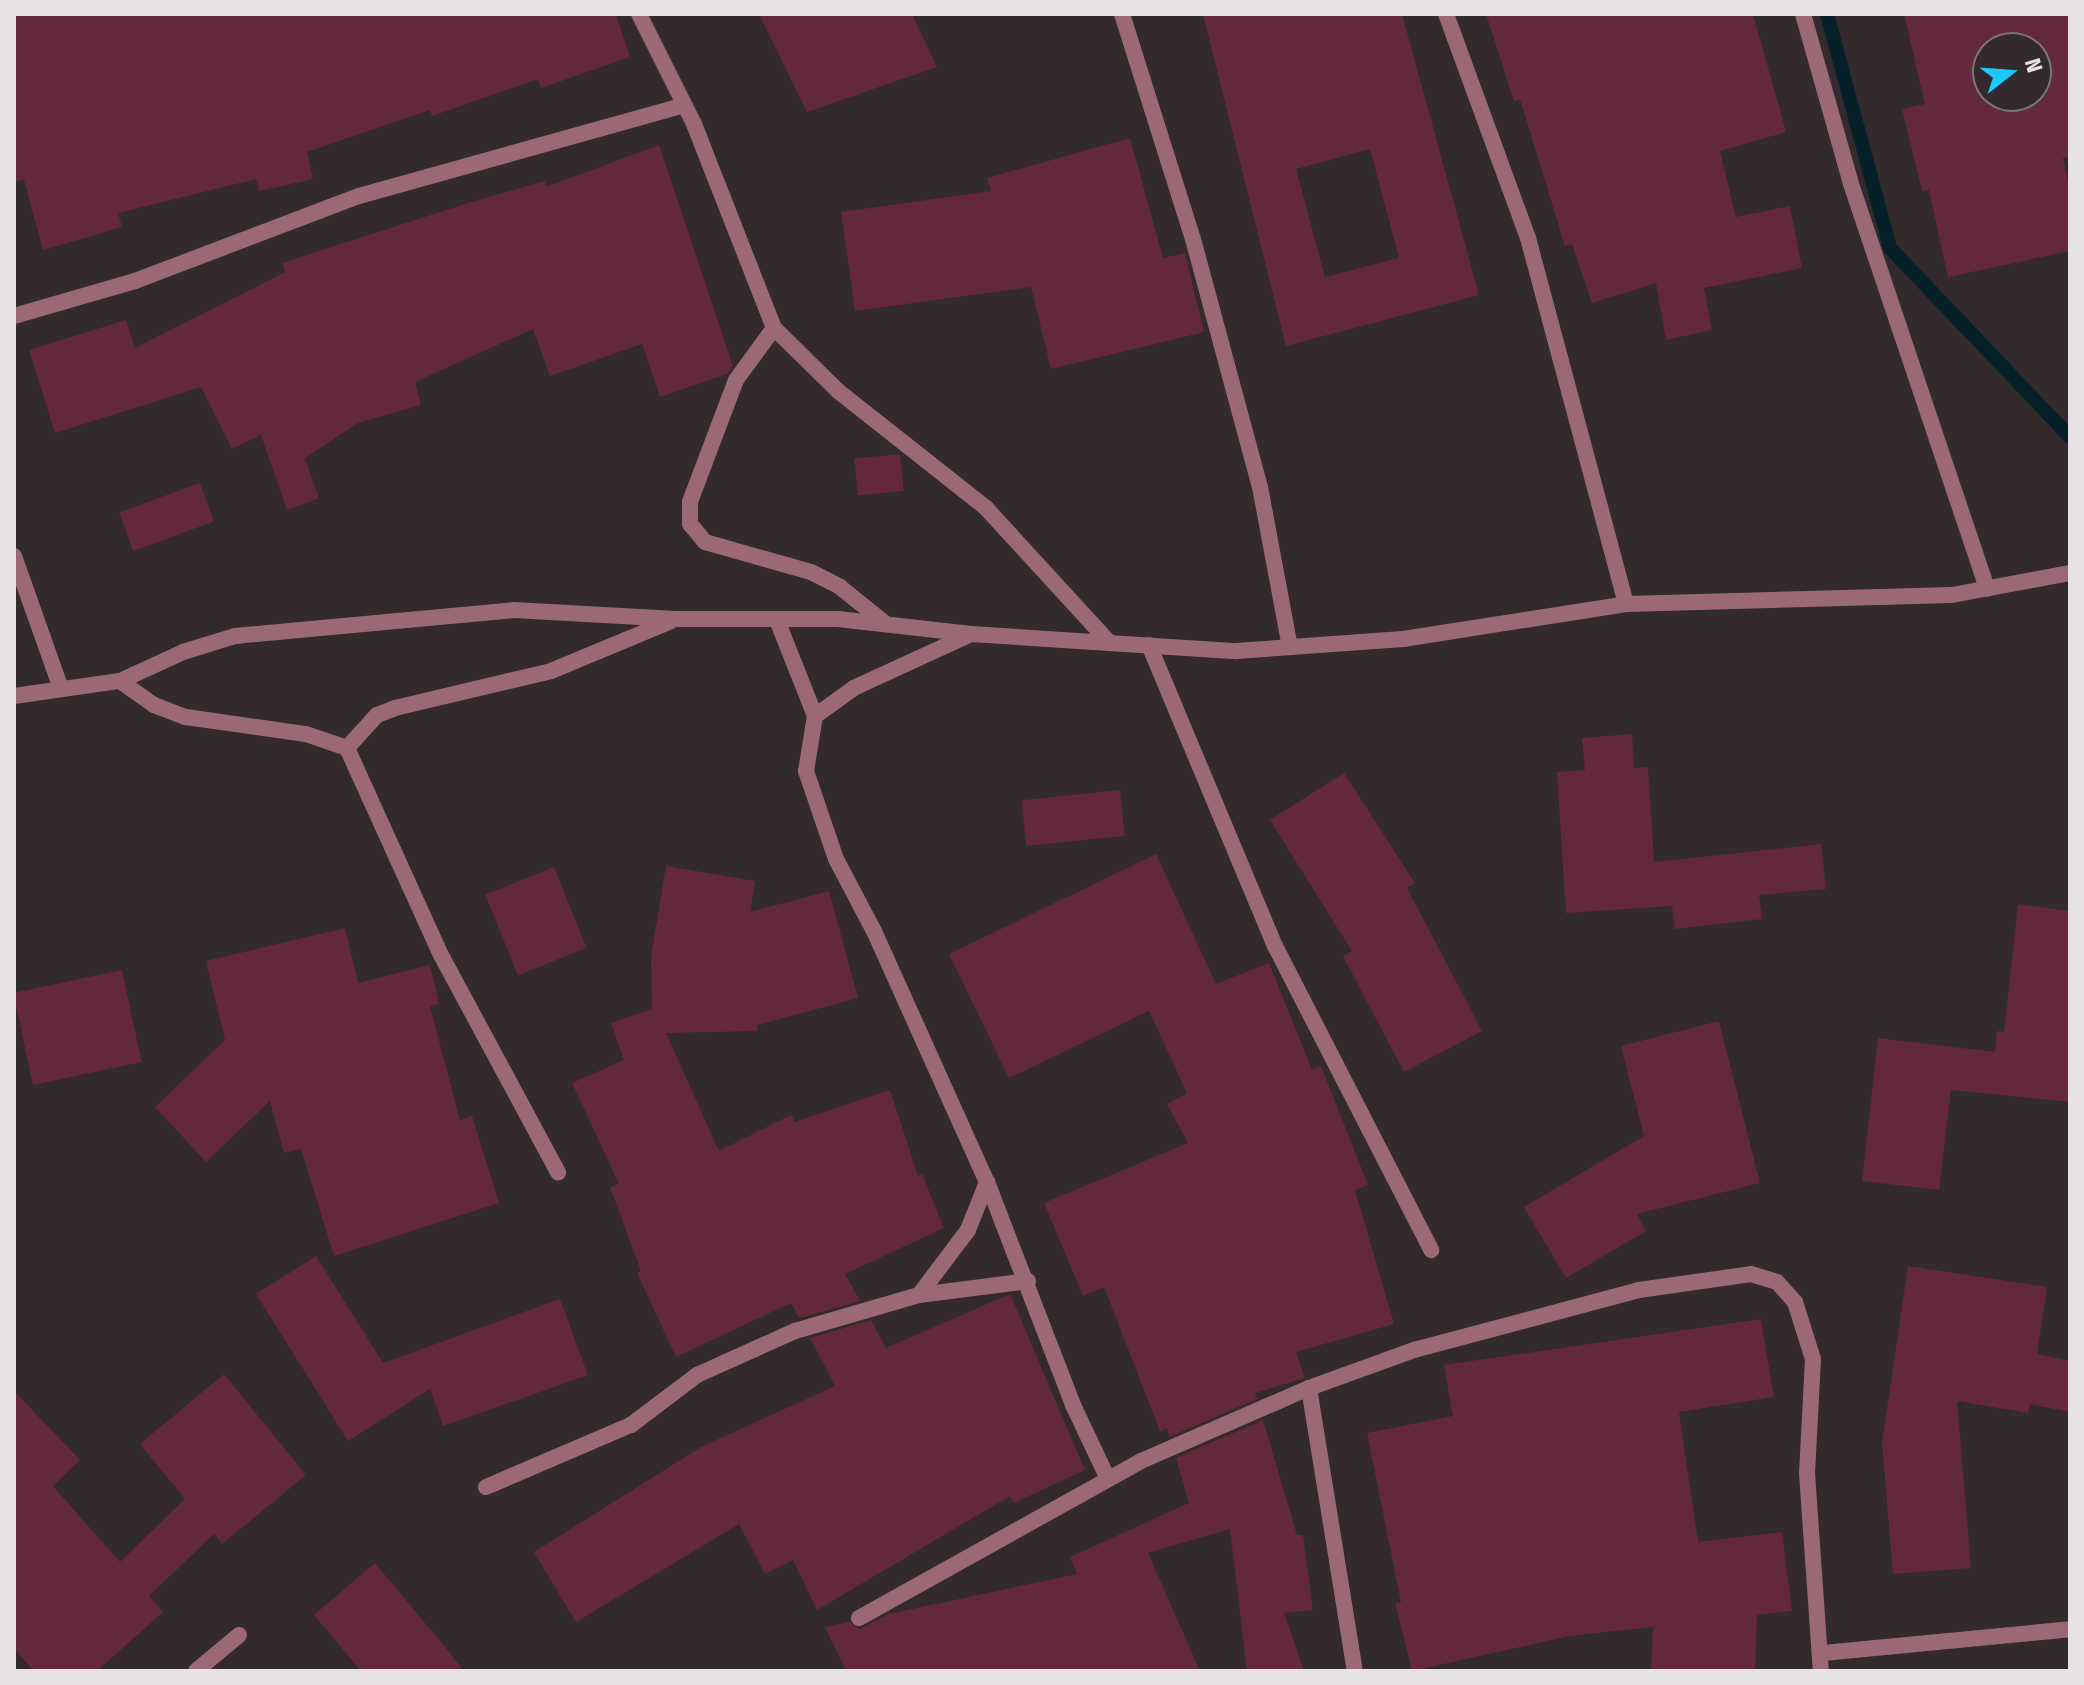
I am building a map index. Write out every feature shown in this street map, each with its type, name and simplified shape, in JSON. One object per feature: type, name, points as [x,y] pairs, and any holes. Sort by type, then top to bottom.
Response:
[{"type":"street","points":[[639,14],[685,105],[774,328],[838,391],[986,508],[1020,551],[1109,642]]},
{"type":"street","points":[[1122,14],[1193,239],[1260,487],[1290,647]]},
{"type":"street","points":[[1446,14],[1528,238],[1626,604]]},
{"type":"street","points":[[1803,14],[1851,184],[1987,589]]},
{"type":"street","points":[[14,316],[135,281],[359,196],[685,105]]},
{"type":"street","points":[[774,328],[736,380],[690,502],[690,524],[705,542],[811,572],[840,587],[887,625]]},
{"type":"street","points":[[14,556],[61,689]]},
{"type":"street","points":[[14,696],[120,681],[183,652],[235,636],[514,610],[676,619],[887,625],[971,634],[1236,651],[1403,639],[1626,604],[1730,605],[1987,589],[2070,573]]},
{"type":"street","points":[[347,748],[370,721],[395,708],[538,676],[676,619]]},
{"type":"street","points":[[777,620],[815,716],[806,771],[814,804],[987,1182],[1028,1281],[1073,1405],[1108,1479]]},
{"type":"street","points":[[815,716],[854,688],[971,634]]},
{"type":"street","points":[[1149,645],[1275,946],[1431,1250]]},
{"type":"street","points":[[120,681],[154,705],[186,717],[306,734],[347,748],[441,955],[558,1172]]},
{"type":"street","points":[[919,1295],[960,1243],[987,1182]]},
{"type":"street","points":[[859,1618],[1108,1479],[1309,1388],[1414,1350],[1639,1290],[1751,1274],[1777,1282],[1795,1302],[1813,1359],[1807,1473],[1823,1653],[1821,1671]]},
{"type":"street","points":[[486,1487],[631,1425],[697,1375],[740,1353],[795,1331],[919,1295],[1028,1281]]},
{"type":"street","points":[[1309,1388],[1355,1671]]},
{"type":"street","points":[[1823,1653],[2070,1629]]},
{"type":"street","points":[[196,1671],[239,1635]]},
{"type":"building","points":[[14,14],[616,14],[630,57],[541,88],[538,79],[432,116],[430,110],[307,152],[313,179],[259,191],[256,179],[118,213],[122,227],[43,250],[24,180],[14,182]]},
{"type":"building","points":[[759,14],[912,14],[937,67],[807,112]]},
{"type":"building","points":[[1203,14],[1402,14],[1479,295],[1286,346]],"holes":[[[1370,149],[1399,258],[1325,277],[1296,169]]]},
{"type":"building","points":[[1486,14],[1753,14],[1786,132],[1720,151],[1736,217],[1790,206],[1802,268],[1704,288],[1712,330],[1666,340],[1656,283],[1592,303],[1572,244],[1565,246],[1520,99],[1514,101]]},
{"type":"building","points":[[1904,14],[2070,14],[2070,156],[2063,158],[2070,190],[2070,251],[1948,277],[1929,190],[1922,191],[1902,109],[1925,104]]},
{"type":"building","points":[[1130,138],[1163,258],[1185,253],[1204,332],[1051,369],[1031,287],[855,311],[841,212],[991,191],[987,178]]},
{"type":"building","points":[[659,145],[733,366],[727,374],[660,397],[642,344],[550,376],[533,329],[415,382],[421,405],[358,423],[305,458],[319,498],[287,510],[261,435],[232,449],[201,387],[55,433],[29,350],[126,320],[135,348],[285,272],[282,263],[545,181],[546,187]]},
{"type":"building","points":[[900,454],[904,491],[858,496],[854,459]]},
{"type":"building","points":[[200,483],[214,522],[133,551],[119,512]]},
{"type":"building","points":[[1632,734],[1634,768],[1648,767],[1654,862],[1821,844],[1826,889],[1759,895],[1762,919],[1675,929],[1672,906],[1566,913],[1557,772],[1585,770],[1582,738]]},
{"type":"building","points":[[1344,773],[1415,883],[1407,888],[1482,1031],[1404,1072],[1343,956],[1352,951],[1270,820]]},
{"type":"building","points":[[1120,790],[1125,836],[1026,846],[1022,800]]},
{"type":"building","points":[[1156,854],[1216,984],[1269,963],[1312,1070],[1321,1066],[1368,1185],[1355,1190],[1394,1324],[1296,1352],[1305,1378],[1255,1393],[1257,1399],[1169,1437],[1167,1428],[1160,1431],[1104,1287],[1083,1296],[1044,1203],[1188,1143],[1167,1104],[1187,1093],[1149,1011],[1009,1078],[949,954]]},
{"type":"building","points":[[666,866],[755,881],[750,912],[829,891],[858,998],[757,1025],[757,1031],[666,1033],[719,1151],[791,1115],[795,1122],[890,1090],[918,1176],[922,1174],[944,1228],[845,1274],[860,1301],[799,1318],[791,1303],[676,1357],[637,1273],[641,1271],[610,1187],[619,1184],[572,1083],[624,1060],[611,1023],[652,1009],[651,957]]},
{"type":"building","points":[[554,867],[587,948],[518,975],[485,895]]},
{"type":"building","points":[[2018,904],[2070,911],[2070,1102],[1951,1090],[1939,1190],[1862,1181],[1878,1038],[1995,1052],[1997,1031],[2004,1032]]},
{"type":"building","points":[[345,928],[358,983],[430,965],[439,1004],[430,1006],[460,1120],[472,1116],[499,1203],[334,1256],[301,1149],[284,1153],[270,1101],[206,1162],[155,1107],[225,1040],[206,961]]},
{"type":"building","points":[[122,970],[142,1062],[33,1085],[14,993]]},
{"type":"building","points":[[1719,1021],[1760,1183],[1637,1214],[1646,1231],[1566,1278],[1524,1207],[1644,1136],[1621,1046]]},
{"type":"building","points":[[316,1256],[383,1363],[560,1299],[588,1375],[443,1426],[430,1389],[348,1441],[256,1294]]},
{"type":"building","points":[[1908,1266],[2047,1287],[2037,1354],[2070,1361],[2070,1412],[2030,1404],[2028,1413],[1957,1401],[1971,1568],[1893,1574],[1882,1443]]},
{"type":"building","points":[[1010,1294],[1085,1470],[1014,1503],[1010,1496],[817,1610],[793,1560],[765,1574],[739,1524],[576,1622],[534,1552],[701,1447],[835,1386],[810,1338],[871,1320],[886,1348]]},
{"type":"building","points":[[1761,1319],[1774,1397],[1679,1412],[1698,1542],[1782,1532],[1792,1611],[1757,1615],[1755,1671],[1651,1671],[1653,1627],[1570,1636],[1412,1671],[1395,1603],[1401,1602],[1367,1433],[1453,1416],[1444,1365]]},
{"type":"building","points":[[224,1374],[306,1475],[222,1544],[214,1534],[149,1596],[163,1612],[97,1671],[34,1671],[14,1649],[14,1391],[80,1460],[53,1486],[120,1562],[185,1499],[140,1444]]},
{"type":"building","points":[[1263,1420],[1297,1535],[1303,1535],[1313,1610],[1284,1613],[1304,1671],[1247,1671],[1230,1529],[1148,1553],[1200,1671],[846,1671],[825,1627],[849,1622],[860,1629],[889,1614],[1077,1574],[1070,1557],[1189,1503],[1176,1458]]},
{"type":"building","points":[[375,1563],[464,1671],[361,1671],[314,1615]]},
{"type":"waterway","points":[[1827,14],[1890,248],[2070,437]]}]
